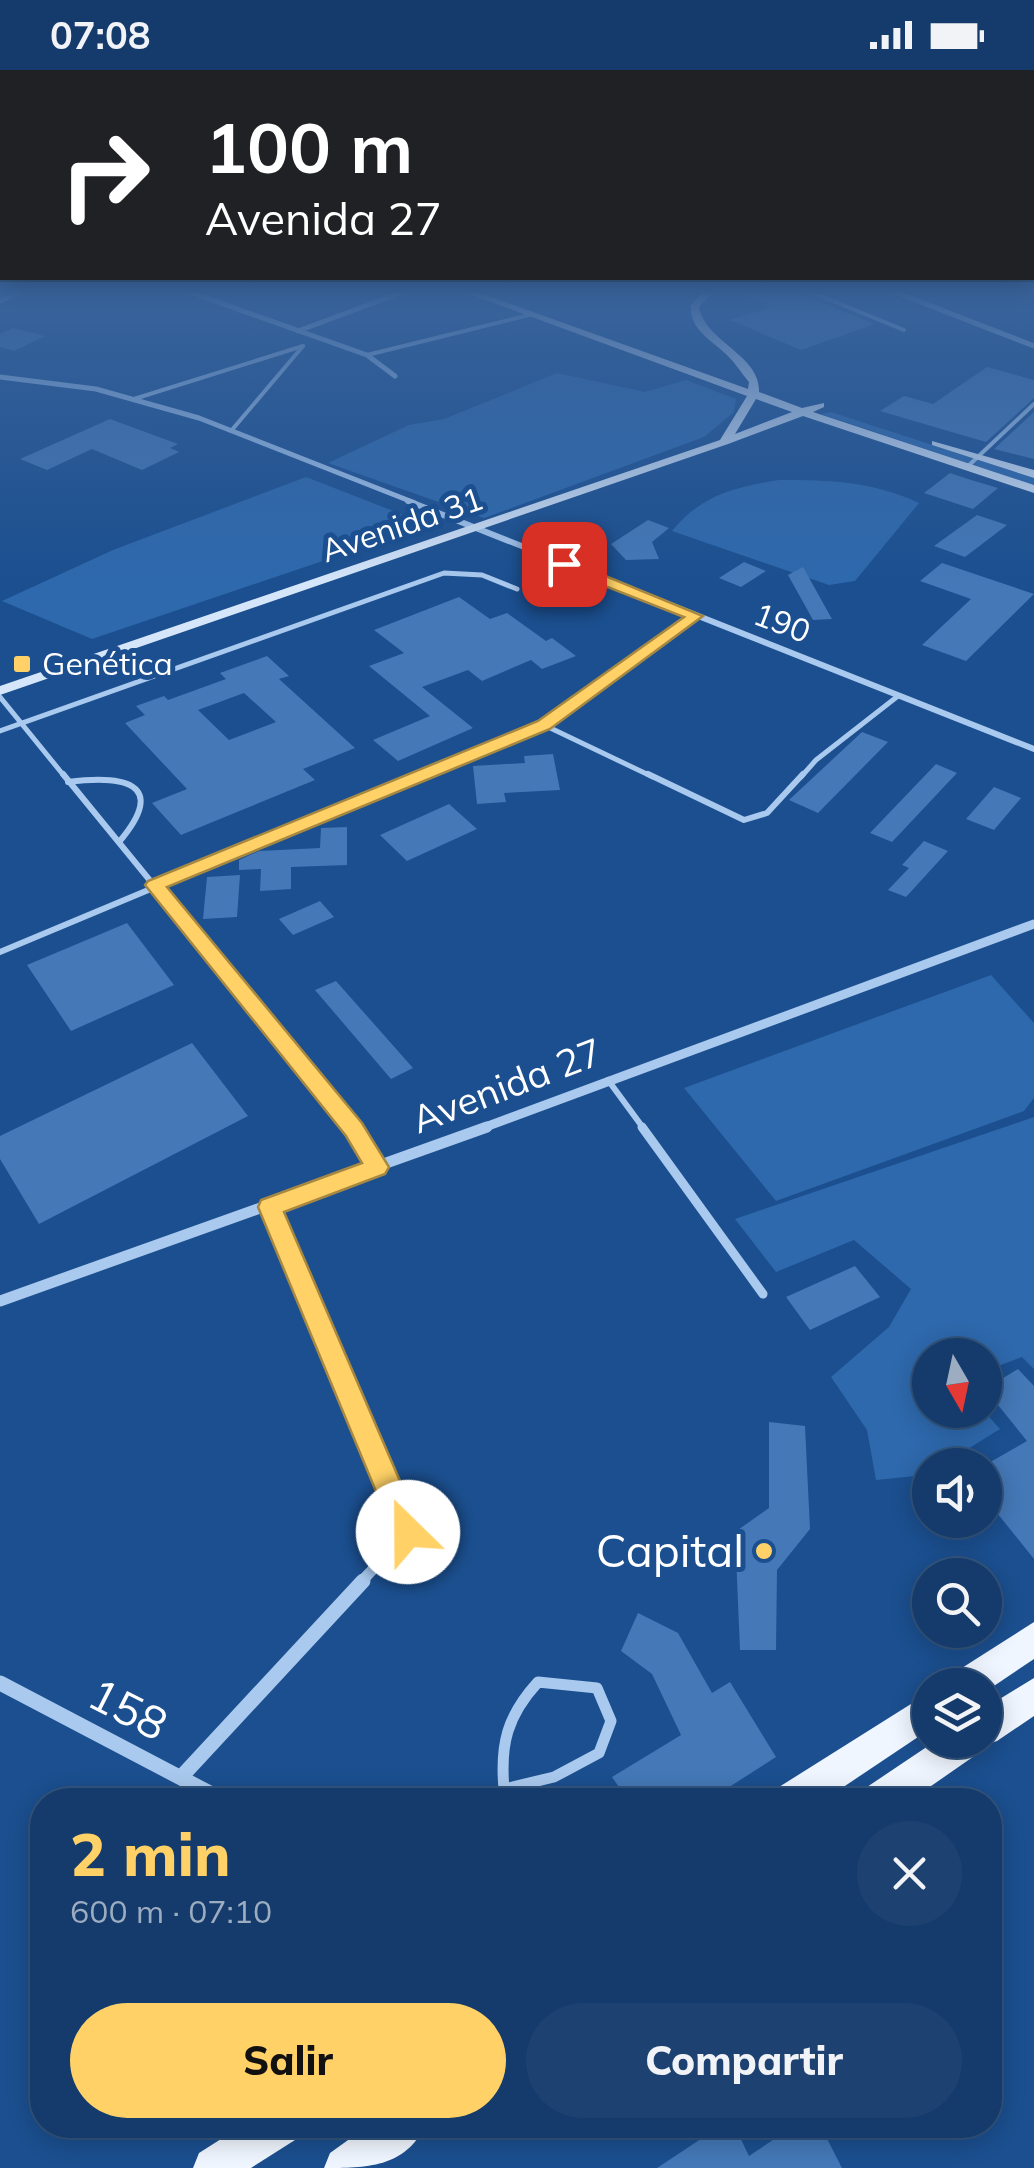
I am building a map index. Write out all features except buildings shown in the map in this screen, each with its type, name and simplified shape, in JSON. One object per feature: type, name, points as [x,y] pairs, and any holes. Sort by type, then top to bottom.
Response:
[{"type":"main road","points":[[753,388],[776,390],[1034,474]]},
{"type":"main road","points":[[753,388],[806,413],[1034,489]]},
{"type":"main road","points":[[724,442],[753,388]]},
{"type":"main road","name":"Avenida 31","points":[[0,694],[820,405]]},
{"type":"main road","points":[[991,1668],[1034,1639]]},
{"type":"main road","points":[[1002,1717],[1034,1695]]},
{"type":"main road","points":[[810,1788],[912,1721]]},
{"type":"main road","points":[[898,1788],[942,1758]]},
{"type":"main road","points":[[214,2168],[260,2138]]},
{"type":"main road","points":[[345,2168],[386,2138]]},
{"type":"street","name":"190","points":[[83,388],[134,399],[231,431],[1034,749]]},
{"type":"street","name":"Avenida 27","points":[[0,1301],[270,1207],[1031,928]]},
{"type":"street","points":[[182,1776],[408,1532],[270,1207]]},
{"type":"street","name":"158","points":[[0,1683],[202,1788]]},
{"type":"lane","points":[[134,399],[169,388]]},
{"type":"lane","points":[[231,431],[268,388]]},
{"type":"lane","points":[[966,468],[1034,404]]},
{"type":"lane","points":[[0,731],[444,572],[488,575],[517,589]]},
{"type":"lane","points":[[0,952],[544,725],[696,616]]},
{"type":"lane","points":[[0,694],[354,1130],[377,1167]]},
{"type":"lane","points":[[544,725],[744,820],[766,813],[816,760],[862,720],[898,696]]},
{"type":"lane","points":[[68,782],[116,780],[131,784],[143,806],[119,842]]},
{"type":"lane","points":[[608,1080],[762,1294]]},
{"type":"lane","points":[[504,1788],[499,1748],[511,1711],[538,1682],[597,1688],[611,1721],[599,1753],[554,1777],[512,1788]]},
{"type":"shaded area","points":[[520,388],[626,388],[645,392],[659,388],[707,388],[736,399],[734,412],[704,437],[484,518],[328,463],[409,425],[444,419]]},
{"type":"shaded area","points":[[831,412],[1034,478],[1034,485],[821,414]]},
{"type":"shaded area","points":[[306,477],[429,525],[92,639],[2,601],[113,550]]},
{"type":"shaded area","points":[[779,480],[867,486],[919,503],[855,581],[829,585],[672,531],[707,501]]},
{"type":"shaded area","points":[[991,975],[1034,1023],[1034,1098],[1024,1111],[776,1201],[684,1088]]},
{"type":"shaded area","points":[[1034,1117],[1034,1369],[1022,1357],[1002,1365],[1002,1338],[912,1338],[912,1428],[1000,1429],[969,1448],[912,1448],[912,1476],[876,1480],[867,1430],[831,1377],[889,1327],[911,1289],[854,1240],[776,1272],[735,1219]]},
{"type":"place","name":"Genética","points":[[22,664]]},
{"type":"place","name":"Capital","points":[[764,1551]]},
{"type":"route","points":[[408,1532],[270,1207],[377,1167],[354,1130],[155,885],[544,725],[696,616],[564,564]]}]
